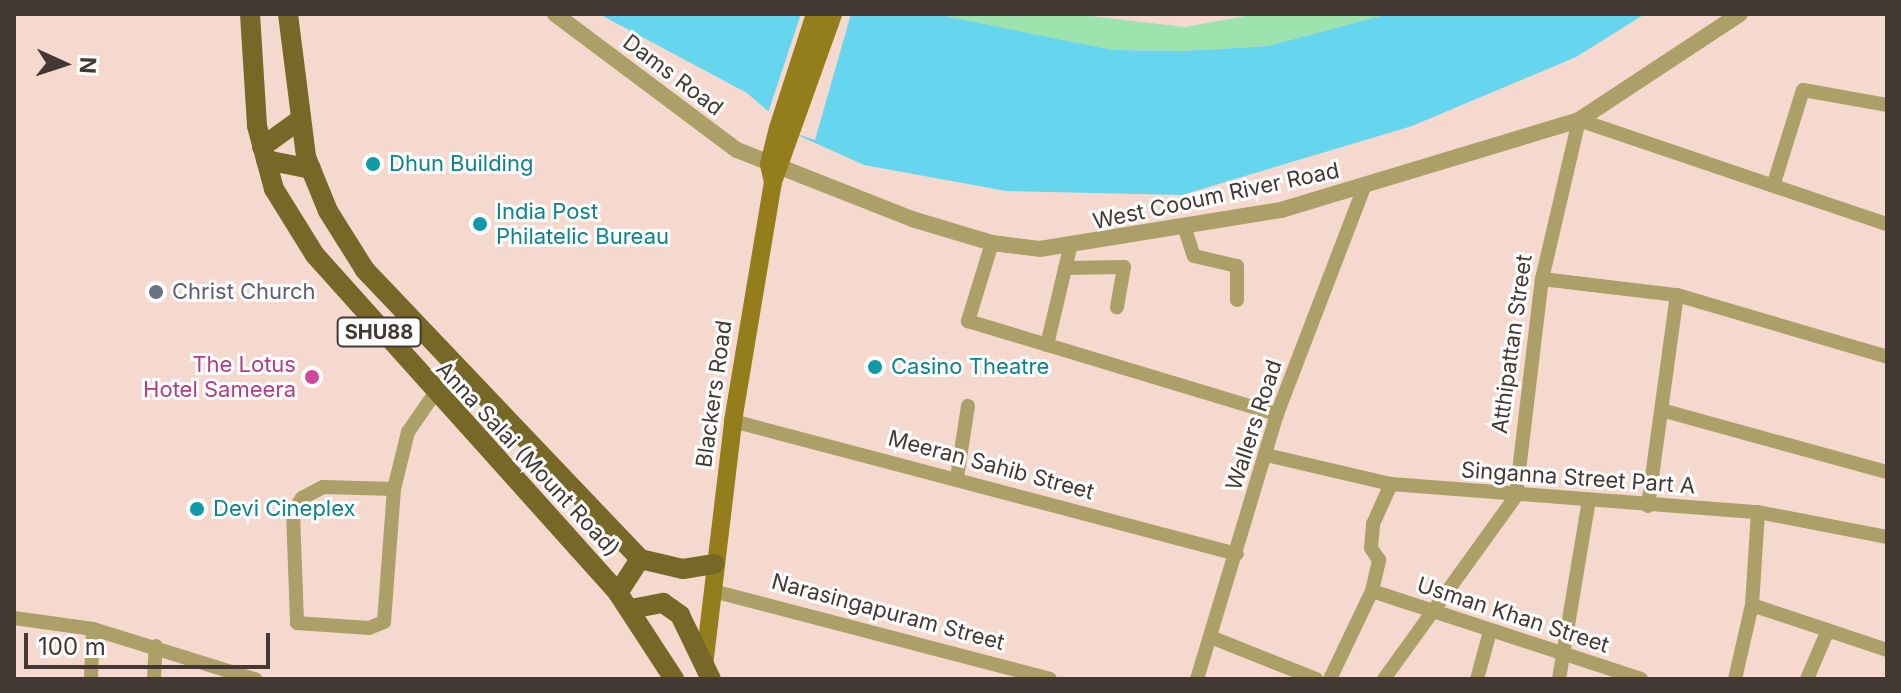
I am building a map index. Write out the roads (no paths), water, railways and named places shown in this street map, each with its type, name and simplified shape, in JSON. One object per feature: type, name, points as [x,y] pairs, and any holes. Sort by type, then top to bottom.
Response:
[{"type":"main road","name":"Anna Salai (Mount Road)","points":[[250,14],[264,153],[274,189],[315,255],[435,393],[625,601],[674,679]]},
{"type":"main road","name":"Anna Salai (Mount Road)","points":[[288,14],[298,121],[311,169],[328,211],[374,281],[640,559]]},
{"type":"main road","points":[[785,131],[815,14]]},
{"type":"main road","points":[[785,131],[833,14]]},
{"type":"main road","points":[[298,121],[264,153],[311,169]]},
{"type":"main road","name":"Blackers Road","points":[[708,673],[715,564],[733,421],[775,172],[785,131]]},
{"type":"main road","points":[[708,673],[680,615],[663,603],[625,601],[640,559],[673,568],[715,564]]},
{"type":"street","name":"Dams Road","points":[[555,14],[737,150],[775,172]]},
{"type":"street","name":"West Cooum River Road","points":[[775,172],[992,243],[1070,248],[1185,229],[1364,187],[1579,120],[1740,14]]},
{"type":"street","points":[[1774,183],[1803,90],[1887,105]]},
{"type":"street","points":[[1579,120],[1774,183],[1887,224]]},
{"type":"street","name":"Atthipattan Street","points":[[1384,679],[1435,614],[1516,496],[1542,279],[1579,120]]},
{"type":"street","name":"Wallers Road","points":[[1197,679],[1213,638],[1277,414],[1364,187]]},
{"type":"street","points":[[1185,229],[1194,256],[1237,266],[1237,300]]},
{"type":"street","points":[[992,243],[968,321],[1277,414]]},
{"type":"street","points":[[1047,345],[1070,248]]},
{"type":"street","points":[[1065,268],[1124,267],[1117,307]]},
{"type":"street","points":[[1542,279],[1677,295],[1887,357]]},
{"type":"street","points":[[1648,506],[1665,411],[1677,295]]},
{"type":"street","points":[[394,489],[323,487],[302,498],[293,512],[297,623],[369,628],[384,622],[394,489],[408,432],[435,393]]},
{"type":"street","points":[[957,477],[968,406]]},
{"type":"street","points":[[1665,411],[1887,472]]},
{"type":"street","name":"Meeran Sahib Street","points":[[733,421],[957,477],[1237,554]]},
{"type":"street","name":"Singanna Street Part A","points":[[1266,455],[1391,484],[1588,505],[1758,512],[1887,537]]},
{"type":"street","points":[[1330,679],[1372,591],[1379,560],[1371,548],[1373,524],[1391,484]]},
{"type":"street","points":[[1559,679],[1588,505]]},
{"type":"street","points":[[1735,679],[1752,605],[1758,512]]},
{"type":"street","name":"Narasingapuram Street","points":[[713,591],[1050,679]]},
{"type":"street","name":"Usman Khan Street","points":[[1372,591],[1489,635],[1565,654],[1641,679]]},
{"type":"street","points":[[1752,605],[1887,650]]},
{"type":"street","points":[[14,618],[93,629],[255,679]]},
{"type":"street","points":[[91,679],[93,629]]},
{"type":"street","points":[[1807,679],[1828,630]]},
{"type":"street","points":[[1477,679],[1489,635]]},
{"type":"street","points":[[1213,638],[1316,679]]},
{"type":"street","points":[[154,679],[156,646]]},
{"type":"water","points":[[599,14],[935,14],[1113,50],[1183,51],[1268,46],[1388,14],[1645,14],[1576,57],[1412,126],[1182,195],[1006,191],[864,165],[793,133],[747,93]]},
{"type":"place","name":"Dhun Building","points":[[373,164]]},
{"type":"place","name":"India Post Philatelic Bureau","points":[[480,224]]},
{"type":"place","name":"Christ Church","points":[[156,292]]},
{"type":"place","name":"Casino Theatre","points":[[875,367]]},
{"type":"place","name":"The Lotus Hotel Sameera","points":[[312,377]]},
{"type":"place","name":"Devi Cineplex","points":[[197,509]]}]
